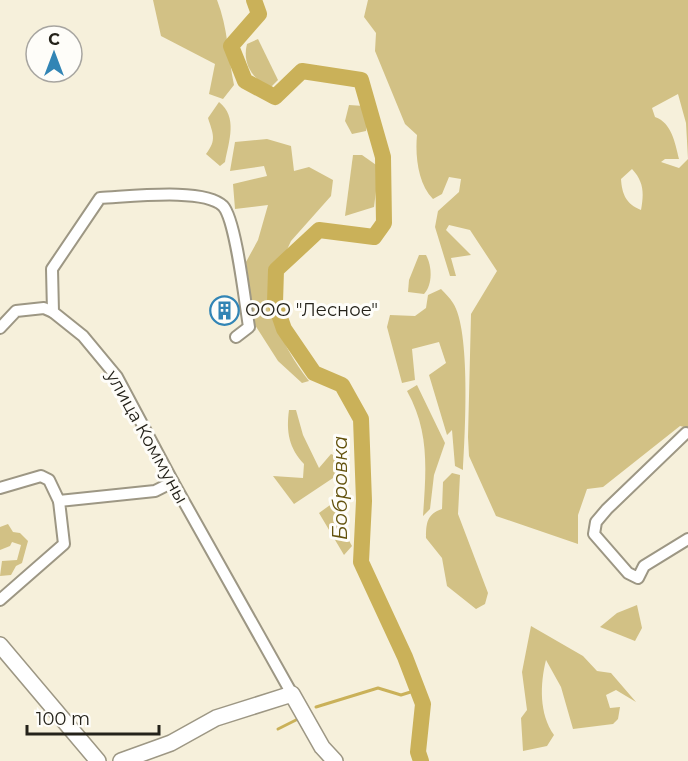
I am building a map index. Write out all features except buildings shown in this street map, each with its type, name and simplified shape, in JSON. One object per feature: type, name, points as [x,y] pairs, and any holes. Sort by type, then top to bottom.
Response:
[{"type":"street","points":[[0,328],[16,311],[44,308],[53,312],[52,269],[100,198],[204,196],[221,204],[231,222],[249,327],[236,337]]},
{"type":"street","name":"улица Коммуны","points":[[53,312],[83,336],[117,377],[173,482],[322,747],[335,761]]},
{"type":"street","points":[[686,433],[596,522],[594,534],[628,573],[638,578],[644,566],[688,538]]},
{"type":"street","points":[[0,488],[41,476],[49,480],[58,501],[64,544],[0,600]]},
{"type":"street","points":[[58,501],[155,491],[173,482]]},
{"type":"street","points":[[0,645],[59,711],[98,761]]},
{"type":"street","points":[[121,761],[171,742],[216,718],[292,693]]},
{"type":"shaded area","points":[[153,0],[217,0],[226,32],[234,85],[223,99],[209,94],[215,64],[161,36]]},
{"type":"shaded area","points":[[368,0],[688,0],[688,159],[688,428],[680,426],[603,487],[587,489],[578,515],[578,544],[496,516],[469,456],[471,314],[497,271],[470,230],[449,225],[446,230],[471,255],[451,258],[456,276],[450,276],[435,227],[438,211],[459,192],[461,179],[449,177],[442,194],[433,199],[428,193],[419,169],[417,135],[405,124],[375,51],[376,33],[364,17]],"holes":[[[678,94],[686,123],[688,159],[679,168],[661,162],[665,159],[679,159],[669,129],[655,117],[652,108]],[[632,169],[639,178],[642,188],[641,210],[628,202],[622,189],[621,179]]]},
{"type":"shaded area","points":[[258,39],[278,80],[271,87],[259,80],[247,64],[247,44]]},
{"type":"shaded area","points":[[219,102],[229,115],[231,130],[225,162],[220,166],[206,154],[213,141],[208,118]]},
{"type":"shaded area","points":[[349,105],[364,106],[368,120],[366,131],[352,134],[345,121]]},
{"type":"shaded area","points":[[267,139],[291,146],[294,171],[309,167],[333,180],[331,196],[291,241],[285,254],[270,267],[274,314],[283,341],[309,381],[302,383],[278,361],[255,325],[246,262],[258,240],[268,205],[235,209],[233,184],[267,176],[264,166],[230,171],[235,142]]},
{"type":"shaded area","points":[[353,155],[362,155],[379,167],[374,207],[345,216]]},
{"type":"shaded area","points":[[419,255],[426,255],[430,270],[429,285],[424,294],[408,292],[409,280]]},
{"type":"shaded area","points":[[441,289],[453,303],[459,316],[465,358],[463,470],[455,466],[452,430],[447,435],[429,375],[446,363],[439,342],[412,349],[415,380],[402,383],[387,327],[390,315],[415,316],[426,308],[428,295]]},
{"type":"shaded area","points":[[417,385],[445,443],[434,475],[430,509],[423,516],[425,452],[420,422],[407,391]]},
{"type":"shaded area","points":[[289,410],[296,410],[303,435],[319,468],[331,454],[338,457],[342,472],[294,504],[273,476],[303,478],[304,464],[295,452],[290,439]]},
{"type":"shaded area","points":[[452,473],[460,475],[458,514],[488,593],[485,604],[476,609],[447,586],[442,558],[426,538],[430,516],[442,509],[443,482]]},
{"type":"shaded area","points":[[337,500],[342,508],[338,521],[352,546],[344,555],[319,513]]},
{"type":"shaded area","points":[[8,524],[13,532],[20,533],[28,541],[22,563],[16,566],[11,575],[0,576],[2,561],[17,560],[21,545],[12,542],[10,546],[0,550],[0,527]]},
{"type":"shaded area","points":[[637,605],[642,628],[635,641],[600,627],[617,613]]},
{"type":"shaded area","points":[[531,626],[583,656],[597,671],[611,673],[636,702],[616,690],[606,695],[610,708],[620,707],[618,719],[613,724],[573,729],[561,687],[546,660],[542,699],[549,727],[554,735],[547,746],[523,751],[521,718],[527,710],[522,672]]},
{"type":"waterway","name":"Бобровка","points":[[254,0],[259,14],[231,46],[245,81],[275,97],[302,71],[361,80],[383,157],[384,223],[374,237],[319,230],[276,270],[275,303],[284,329],[314,373],[342,385],[361,419],[364,501],[361,562],[405,657],[423,704],[418,752],[421,761]]},
{"type":"waterway","points":[[316,707],[378,688],[401,695],[417,690]]},
{"type":"waterway","points":[[278,729],[300,718]]},
{"type":"place","name":"ООО \"Лесное\"","points":[[224,310]]}]
